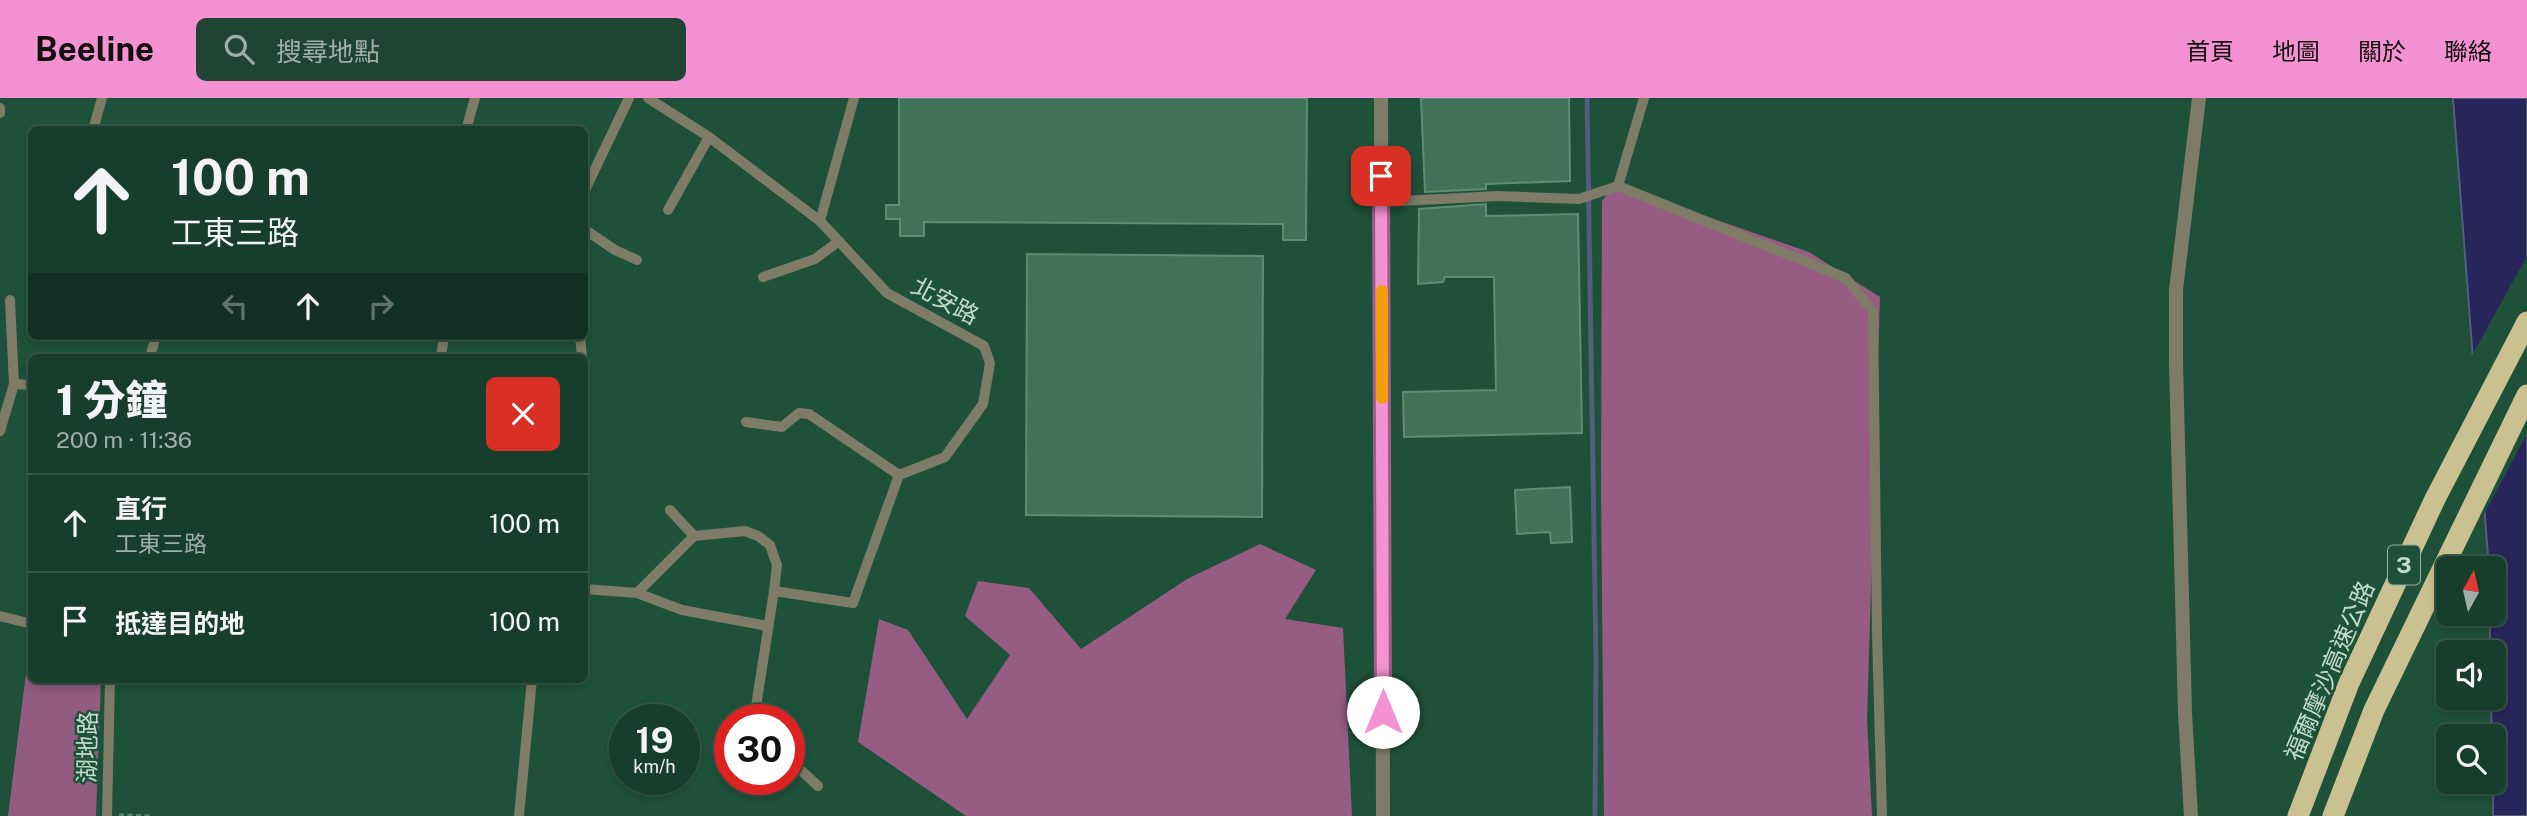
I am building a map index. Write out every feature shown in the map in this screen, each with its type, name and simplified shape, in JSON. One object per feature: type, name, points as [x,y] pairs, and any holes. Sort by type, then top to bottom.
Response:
[{"type":"highway","name":"福爾摩沙高速公路","points":[[2298,816],[2354,671],[2435,499],[2527,323]]},
{"type":"highway","name":"3","points":[[2333,816],[2374,710],[2527,395]]},
{"type":"street","points":[[1381,98],[1383,816]]},
{"type":"street","points":[[2191,816],[2185,685],[2176,290],[2199,98]]},
{"type":"lane","points":[[94,126],[102,98]]},
{"type":"lane","points":[[467,126],[475,98]]},
{"type":"lane","points":[[588,184],[629,98]]},
{"type":"lane","name":"北安路","points":[[648,98],[709,137],[820,221],[887,293],[984,346],[990,363],[982,404],[945,457],[899,475]]},
{"type":"lane","points":[[820,221],[854,98]]},
{"type":"lane","points":[[1618,186],[1644,98]]},
{"type":"lane","points":[[668,210],[709,137]]},
{"type":"lane","points":[[1381,202],[1498,196],[1579,198],[1618,186],[1846,278],[1873,312],[1882,816]]},
{"type":"lane","points":[[588,232],[636,260]]},
{"type":"lane","points":[[764,277],[815,259],[839,241]]},
{"type":"lane","points":[[0,431],[15,384],[10,300]]},
{"type":"lane","points":[[15,384],[28,385]]},
{"type":"lane","points":[[746,422],[782,427],[799,413],[809,414],[899,475],[853,603],[774,591]]},
{"type":"lane","points":[[670,510],[694,536]]},
{"type":"lane","points":[[637,593],[694,536],[745,531],[770,545],[777,565],[756,704]]},
{"type":"lane","points":[[588,589],[637,593],[682,610],[767,626]]},
{"type":"lane","points":[[0,617],[28,623]]},
{"type":"lane","name":"湖地路","points":[[107,815],[110,683]]},
{"type":"lane","points":[[519,816],[532,683]]},
{"type":"lane","points":[[805,774],[818,786]]},
{"type":"path","points":[[107,815],[150,816]]},
{"type":"shaded area","points":[[2453,98],[2527,98],[2527,816],[2493,816],[2493,794],[2506,794],[2506,724],[2492,724],[2491,710],[2506,710],[2506,640],[2490,640],[2490,626],[2506,626],[2506,556],[2488,556]]},
{"type":"shaded area","points":[[1614,184],[1809,252],[1880,297],[1867,719],[1872,816],[1604,816],[1602,201]]},
{"type":"shaded area","points":[[1260,544],[1316,570],[1285,619],[1343,628],[1352,816],[966,816],[858,742],[879,619],[908,630],[967,719],[1010,655],[965,616],[978,581],[1029,588],[1081,649],[1187,579]]},
{"type":"shaded area","points":[[28,657],[28,683],[101,683],[96,816],[8,816]]},
{"type":"pier","points":[[2527,256],[2527,434],[2483,516],[2470,359]]},
{"type":"building","points":[[899,98],[1307,98],[1306,240],[1283,240],[1283,224],[924,222],[924,236],[900,236],[900,219],[886,219],[886,205],[899,205]]},
{"type":"building","points":[[1421,98],[1569,98],[1570,181],[1486,184],[1486,189],[1425,192]]},
{"type":"building","points":[[1486,204],[1486,216],[1578,214],[1582,433],[1404,437],[1403,392],[1496,390],[1494,277],[1445,277],[1443,282],[1418,284],[1419,209]]},
{"type":"building","points":[[1027,254],[1263,256],[1262,517],[1026,515]]},
{"type":"building","points":[[1570,487],[1572,542],[1551,543],[1550,532],[1517,534],[1515,490]]},
{"type":"waterway","points":[[1587,98],[1596,660],[1595,816]]},
{"type":"slow traffic","points":[[1382,291],[1382,398]]},
{"type":"route","points":[[1381,176],[1383,712]]}]
